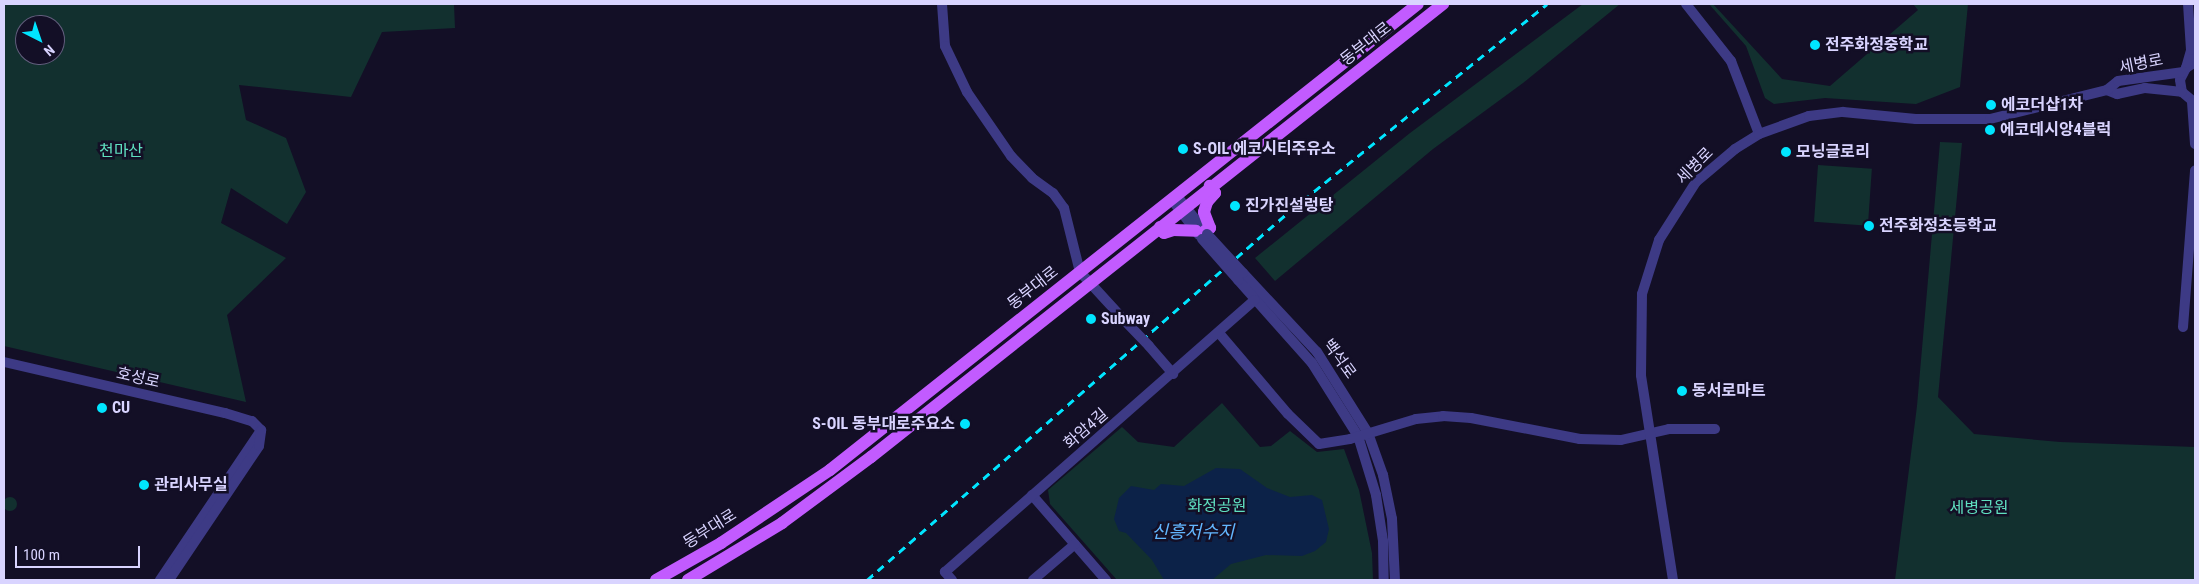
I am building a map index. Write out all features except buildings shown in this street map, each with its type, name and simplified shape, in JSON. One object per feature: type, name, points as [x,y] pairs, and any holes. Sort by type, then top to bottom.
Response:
[{"type":"main road","name":"동부대로","points":[[656,580],[720,543],[830,470],[1418,4]]},
{"type":"main road","name":"동부대로","points":[[688,580],[789,518],[871,457],[1210,186],[1443,4]]},
{"type":"main road","points":[[1160,227],[1164,233],[1173,230],[1203,234],[1210,228],[1204,212],[1207,202],[1215,193],[1210,186]]},
{"type":"street","points":[[942,4],[945,46],[967,92],[1010,156],[1032,178],[1054,193],[1064,208],[1080,272],[1088,284],[1149,346],[1173,374]]},
{"type":"street","points":[[1686,4],[1731,61],[1759,134]]},
{"type":"street","points":[[2184,70],[2191,50],[2188,4]]},
{"type":"street","name":"세병로","points":[[1673,580],[1652,433],[1641,375],[1642,294],[1658,240],[1696,182],[1735,149],[1759,134],[1809,116],[1843,112],[1916,119],[1990,119],[2107,90],[2118,81],[2184,70],[2195,62]]},
{"type":"street","name":"세병로","points":[[2107,90],[2117,94],[2144,88],[2182,92],[2184,70]]},
{"type":"street","points":[[2182,92],[2194,102],[2195,144]]},
{"type":"street","points":[[2183,326],[2195,170]]},
{"type":"street","name":"백석로","points":[[1174,198],[1241,276],[1317,352],[1368,433],[1383,475],[1392,519],[1395,580]]},
{"type":"street","name":"백석로","points":[[1241,276],[1255,300],[1312,363],[1358,436],[1376,495],[1383,541],[1384,580]]},
{"type":"street","name":"화암4길","points":[[952,580],[945,572],[1173,374],[1255,300]]},
{"type":"street","points":[[1219,333],[1312,439],[1320,444],[1358,436],[1416,419],[1443,416],[1471,418],[1580,439],[1621,440],[1652,433],[1715,429]]},
{"type":"street","name":"호성로","points":[[4,362],[252,420],[261,430]]},
{"type":"street","points":[[160,580],[261,430]]},
{"type":"street","points":[[169,580],[259,446],[261,430]]},
{"type":"street","points":[[1032,495],[1106,580]]},
{"type":"street","points":[[1033,580],[1075,544]]},
{"type":"green space","name":"천마산","points":[[4,4],[454,4],[455,28],[382,32],[351,97],[239,85],[246,120],[286,138],[306,192],[287,224],[231,188],[221,223],[286,258],[227,315],[246,402],[4,346]]},
{"type":"green space","points":[[1583,4],[1620,4],[1523,83],[1433,149],[1275,281],[1255,258],[1410,133]]},
{"type":"green space","points":[[1709,4],[1713,4],[1782,79],[1830,86],[1918,10],[1913,4],[1968,4],[1960,87],[1916,104],[1825,98],[1774,104],[1765,98],[1746,46]]},
{"type":"green space","name":"세병공원","points":[[1940,142],[1962,143],[1938,397],[1974,434],[2060,442],[2195,447],[2195,580],[1895,580],[1917,406]]},
{"type":"green space","points":[[1818,165],[1872,169],[1868,226],[1814,222]]},
{"type":"green space","name":"화정공원","points":[[1222,403],[1260,447],[1271,446],[1290,431],[1317,452],[1344,449],[1359,490],[1372,553],[1373,580],[1117,580],[1050,504],[1048,490],[1122,427],[1138,442],[1174,447]]},
{"type":"green space","points":[[10,497],[15,499],[17,504],[15,509],[10,511],[5,509],[3,504],[5,499]]},
{"type":"water","name":"신흥저수지","points":[[1216,468],[1240,469],[1267,488],[1290,497],[1312,495],[1322,500],[1329,529],[1326,542],[1315,551],[1302,556],[1266,555],[1231,564],[1212,580],[1164,580],[1152,560],[1126,533],[1119,531],[1114,519],[1119,498],[1131,486],[1154,490],[1161,484],[1184,486]]},
{"type":"railway","points":[[867,580],[1292,209],[1547,4]]},
{"type":"place","name":"전주화정중학교","points":[[1815,45]]},
{"type":"place","name":"에코더샵1차","points":[[1991,105]]},
{"type":"place","name":"에코데시앙4블럭","points":[[1990,130]]},
{"type":"place","name":"S-OIL 에코시티주유소","points":[[1183,149]]},
{"type":"place","name":"모닝글로리","points":[[1786,152]]},
{"type":"place","name":"진가진설렁탕","points":[[1235,206]]},
{"type":"place","name":"전주화정초등학교","points":[[1869,226]]},
{"type":"place","name":"Subway","points":[[1091,319]]},
{"type":"place","name":"동서로마트","points":[[1682,391]]},
{"type":"place","name":"CU","points":[[102,408]]},
{"type":"place","name":"S-OIL 동부대로주요소","points":[[965,424]]},
{"type":"place","name":"관리사무실","points":[[144,485]]}]
